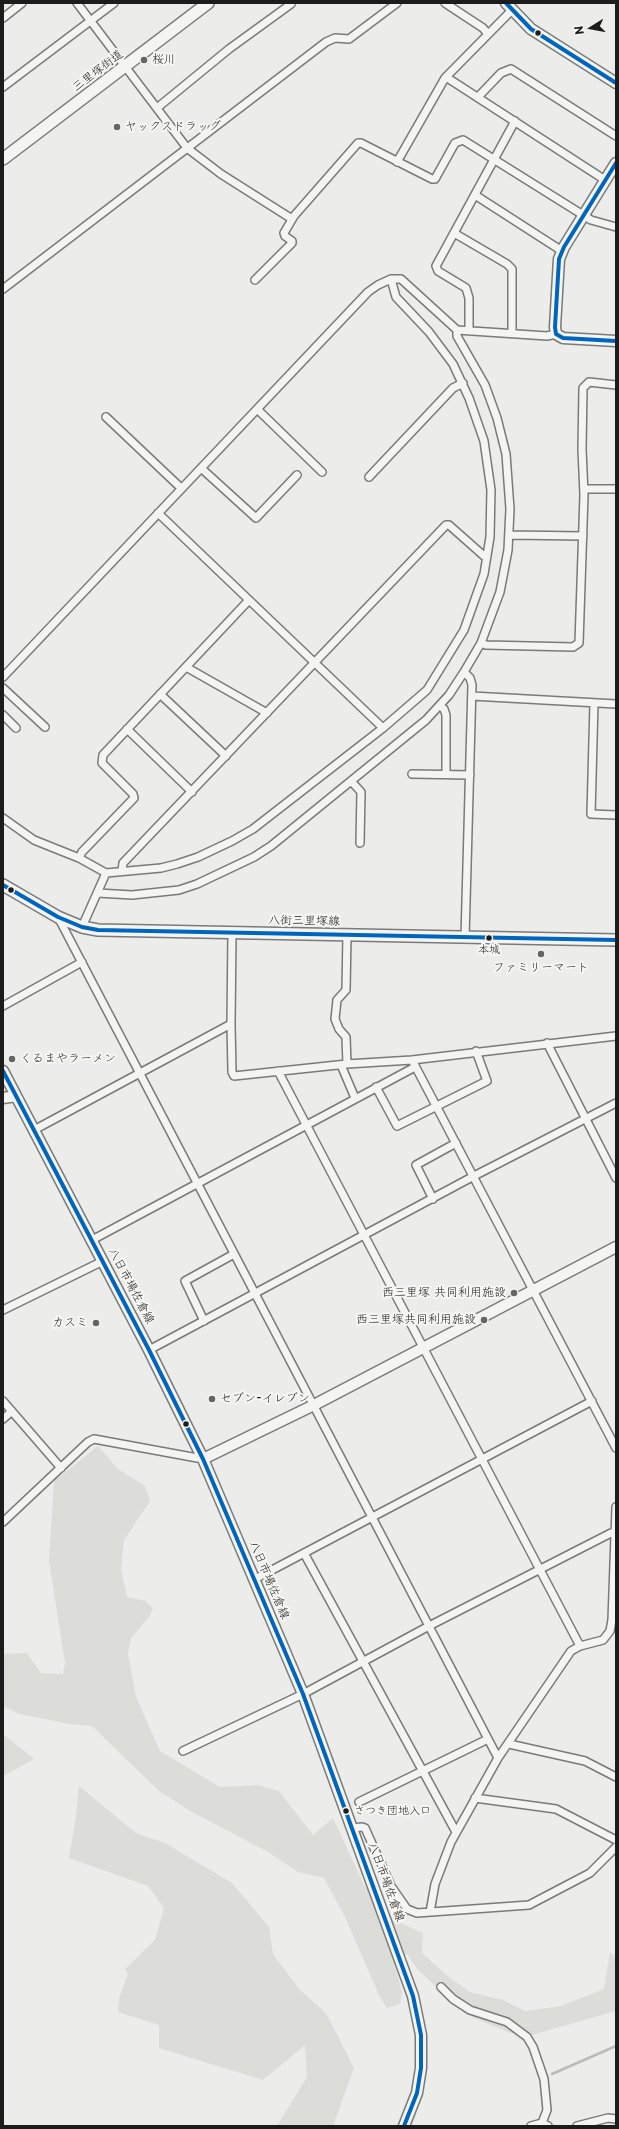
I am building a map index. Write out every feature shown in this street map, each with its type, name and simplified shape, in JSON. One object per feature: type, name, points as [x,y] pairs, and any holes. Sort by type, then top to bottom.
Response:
[{"type":"main road","name":"三里塚街道","points":[[3,159],[208,3]]},
{"type":"main road","points":[[509,6],[531,30],[616,83]]},
{"type":"main road","points":[[616,163],[562,251],[558,265],[556,334],[563,338],[616,341]]},
{"type":"main road","name":"八街三里塚線","points":[[3,885],[58,916],[82,927],[112,931],[616,940]]},
{"type":"main road","name":"八日市場佐倉線","points":[[3,1071],[149,1350],[203,1459],[303,1694],[413,1996],[421,2035],[421,2068],[417,2093],[404,2126]]},
{"type":"main road","points":[[3,1098],[16,1096]]},
{"type":"main road","points":[[203,1459],[314,1405],[616,1247]]},
{"type":"street","points":[[3,18],[22,3]]},
{"type":"street","points":[[77,3],[187,148],[221,174],[292,219]]},
{"type":"street","points":[[3,87],[114,3]]},
{"type":"street","points":[[3,289],[326,42],[335,38],[349,39],[397,3]]},
{"type":"street","points":[[445,3],[483,28],[488,34]]},
{"type":"street","points":[[157,108],[229,49],[291,4]]},
{"type":"street","points":[[397,162],[446,77],[488,34],[509,6]]},
{"type":"street","points":[[478,97],[501,73],[511,69],[616,136]]},
{"type":"street","points":[[446,77],[605,180]]},
{"type":"street","points":[[469,331],[469,298],[466,288],[436,269],[454,232],[515,121]]},
{"type":"street","points":[[255,280],[292,243],[292,241],[284,234],[292,219],[358,143],[362,143],[429,179],[435,179],[455,143],[460,140],[467,141],[584,216],[596,222],[616,227]]},
{"type":"street","points":[[475,195],[562,251]]},
{"type":"street","points":[[454,232],[507,264],[512,269],[512,332]]},
{"type":"street","points":[[3,818],[34,840],[79,858],[106,873],[177,864],[232,841],[252,830],[383,728],[426,690],[452,651],[472,610],[484,574],[491,513],[487,462],[478,419],[463,383],[437,341],[396,297],[391,279]]},
{"type":"street","points":[[3,677],[368,292],[391,279],[404,281],[457,330],[460,341],[491,399],[502,437],[509,474],[510,535],[500,592],[481,643],[464,672],[440,706],[426,720],[270,846],[235,867],[178,890],[132,895],[98,893]]},
{"type":"street","points":[[457,330],[512,332],[547,336],[556,334]]},
{"type":"street","points":[[481,643],[578,646],[584,489],[582,448],[583,388],[589,382],[616,385]]},
{"type":"street","points":[[369,477],[453,388],[463,383]]},
{"type":"street","points":[[257,409],[322,472]]},
{"type":"street","points":[[106,417],[181,488]]},
{"type":"street","points":[[201,468],[256,518],[297,475]]},
{"type":"street","points":[[584,489],[616,489]]},
{"type":"street","points":[[158,513],[383,728]]},
{"type":"street","points":[[122,871],[123,863],[316,663],[446,525],[449,525],[484,556],[487,556]]},
{"type":"street","points":[[510,535],[583,536]]},
{"type":"street","points":[[79,858],[82,852],[134,798],[133,794],[101,759],[127,729],[249,600]]},
{"type":"street","points":[[186,667],[267,713]]},
{"type":"street","points":[[464,672],[472,681],[465,938]]},
{"type":"street","points":[[3,688],[45,727]]},
{"type":"street","points":[[160,694],[226,756]]},
{"type":"street","points":[[472,696],[616,704]]},
{"type":"street","points":[[594,703],[591,814],[616,815]]},
{"type":"street","points":[[440,706],[444,709],[446,715],[446,774]]},
{"type":"street","points":[[3,715],[16,728]]},
{"type":"street","points":[[127,729],[192,792]]},
{"type":"street","points":[[412,774],[470,774]]},
{"type":"street","points":[[351,780],[361,792],[360,843]]},
{"type":"street","points":[[82,927],[106,873]]},
{"type":"street","points":[[58,916],[498,1758]]},
{"type":"street","points":[[232,933],[231,1024],[232,1072],[234,1076],[344,1064],[414,1063],[476,1051],[616,1036]]},
{"type":"street","points":[[347,935],[346,990],[337,1000],[335,1019],[339,1029],[346,1037],[344,1064],[356,1098]]},
{"type":"street","points":[[3,1006],[82,962]]},
{"type":"street","points":[[34,1130],[231,1024]]},
{"type":"street","points":[[547,1043],[616,1178]]},
{"type":"street","points":[[376,1087],[397,1126],[487,1081],[476,1051]]},
{"type":"street","points":[[92,1240],[356,1098],[414,1063]]},
{"type":"street","points":[[414,1063],[616,1448]]},
{"type":"street","points":[[278,1071],[363,1236],[580,1646]]},
{"type":"street","points":[[149,1350],[474,1176],[616,1103]]},
{"type":"street","points":[[433,1198],[416,1165],[456,1143]]},
{"type":"street","points":[[204,1321],[185,1281],[234,1254]]},
{"type":"street","points":[[3,1310],[103,1261]]},
{"type":"street","points":[[3,1400],[61,1468]]},
{"type":"street","points":[[255,1579],[592,1402]]},
{"type":"street","points":[[3,1419],[12,1411]]},
{"type":"street","points":[[3,1522],[88,1442],[94,1439],[203,1459]]},
{"type":"street","points":[[430,1912],[435,1884],[456,1832],[498,1758],[509,1744],[570,1651],[580,1646],[603,1640],[610,1632],[612,1620],[616,1507]]},
{"type":"street","points":[[183,1751],[303,1694],[362,1661],[610,1533],[616,1534]]},
{"type":"street","points":[[304,1553],[456,1832]]},
{"type":"street","points":[[359,1802],[488,1739]]},
{"type":"street","points":[[509,1744],[585,1761],[616,1777]]},
{"type":"street","points":[[475,1798],[556,1809],[616,1840]]},
{"type":"street","points":[[352,1828],[365,1828],[392,1886],[407,1909],[413,1912],[529,1904],[590,1873],[616,1847]]},
{"type":"street","points":[[441,1987],[453,1999],[470,2010],[507,2022],[527,2037],[533,2047],[544,2079],[547,2110],[545,2125],[531,2126]]},
{"type":"street","points":[[577,2126],[608,2118],[616,2119]]},
{"type":"shaded area","points":[[98,1446],[118,1469],[145,1486],[150,1501],[124,1540],[121,1570],[127,1597],[146,1601],[153,1609],[149,1617],[131,1638],[128,1653],[136,1697],[160,1751],[220,1787],[257,1785],[279,1791],[313,1835],[333,1818],[364,1885],[394,1920],[423,1933],[422,1953],[450,1978],[470,1992],[503,2000],[525,2011],[561,2006],[604,1989],[610,1952],[616,1957],[616,2011],[532,2035],[510,2033],[465,2014],[418,1970],[407,1954],[392,1956],[402,1992],[400,2004],[387,2008],[379,1995],[345,1917],[324,1878],[298,1872],[268,1852],[192,1812],[159,1791],[92,1726],[70,1724],[20,1714],[3,1706],[3,1654],[27,1653],[41,1673],[63,1674],[65,1663],[49,1561],[54,1481]]},
{"type":"shaded area","points":[[3,1734],[34,1759],[3,1776]]},
{"type":"shaded area","points":[[79,1786],[136,1833],[165,1843],[232,1883],[269,1927],[273,1954],[300,1990],[326,2013],[354,2068],[333,2126],[277,2126],[307,2077],[305,2045],[263,2080],[159,2048],[159,2025],[118,2012],[119,1998],[128,1974],[125,1969],[155,1940],[164,1908],[148,1886],[69,1858]]},
{"type":"waterway","points":[[552,2074],[616,2046]]},
{"type":"transit line","points":[[506,3],[531,29],[616,83]]},
{"type":"transit line","points":[[616,163],[564,247],[559,259],[555,327],[556,334],[563,338],[616,341]]},
{"type":"transit line","points":[[3,885],[58,917],[82,927],[98,930],[616,940]]},
{"type":"transit line","points":[[3,1071],[149,1350],[203,1459],[303,1694],[413,1996],[421,2035],[421,2068],[417,2093],[404,2126]]},
{"type":"place","name":"桜川","points":[[144,60]]},
{"type":"place","name":"ヤックスドラッグ","points":[[117,127]]},
{"type":"place","name":"本城","points":[[489,938]]},
{"type":"place","name":"ファミリーマート","points":[[541,954]]},
{"type":"place","name":"くるまやラーメン","points":[[12,1059]]},
{"type":"place","name":"西三里塚 共同利用施設","points":[[514,1293]]},
{"type":"place","name":"西三里塚共同利用施設","points":[[484,1320]]},
{"type":"place","name":"カスミ","points":[[96,1323]]},
{"type":"place","name":"セブン-イレブン","points":[[212,1399]]},
{"type":"place","name":"さつき団地入口","points":[[346,1811]]}]
